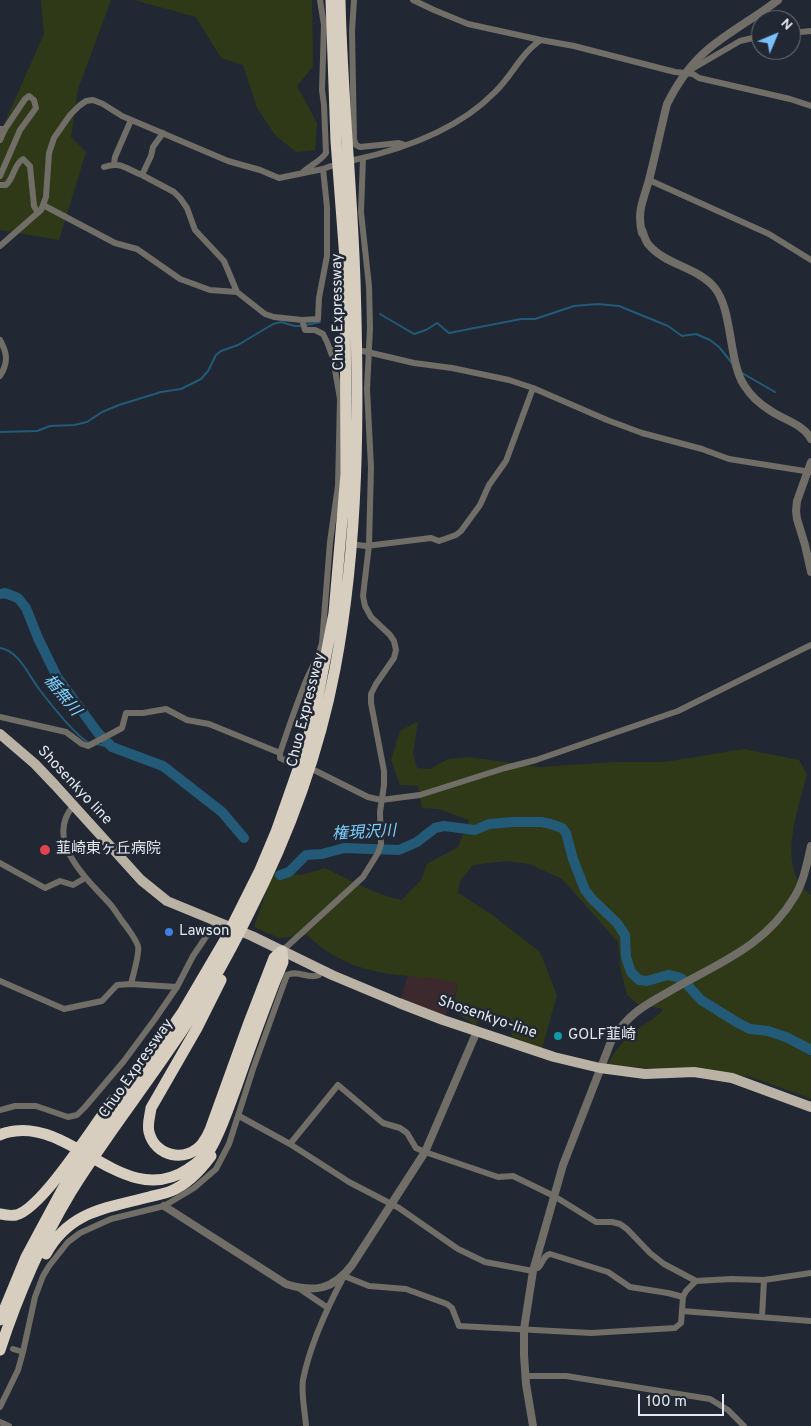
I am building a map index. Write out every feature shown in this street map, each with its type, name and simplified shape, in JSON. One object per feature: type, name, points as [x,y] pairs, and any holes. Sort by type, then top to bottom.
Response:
[{"type":"highway","name":"Chuo Expressway","points":[[0,1350],[5,1321],[26,1257],[62,1190],[98,1134],[182,1014],[215,958],[260,870],[294,780],[314,717],[334,613],[346,474],[345,259],[336,141],[331,0]]},
{"type":"highway","name":"Chuo Expressway","points":[[5,1321],[34,1260],[70,1194],[190,1019],[250,912],[284,836],[309,766],[323,719],[334,670],[349,566],[356,453],[355,280],[340,0]]},
{"type":"highway","points":[[250,912],[209,1004],[151,1108],[149,1132],[153,1142],[159,1149],[170,1155],[184,1155],[202,1144],[210,1130],[253,1026],[283,962],[282,950]]},
{"type":"highway","points":[[0,1214],[16,1215],[35,1203],[49,1188],[215,958]]},
{"type":"highway","points":[[0,1135],[4,1132],[23,1130],[50,1135],[70,1142],[133,1176],[152,1179],[168,1178],[182,1173],[195,1164],[210,1149],[225,1116],[253,1026]]},
{"type":"highway","points":[[5,1321],[52,1243],[72,1224],[98,1209],[171,1191],[188,1181],[201,1170],[218,1148],[230,1114],[253,1026]]},
{"type":"highway","points":[[0,1128],[20,1124],[39,1125],[55,1130],[70,1142]]},
{"type":"main road","name":"Shosenkyo line","points":[[0,734],[35,764],[140,880],[154,892],[167,901],[252,936]]},
{"type":"main road","name":"Shosenkyo-line","points":[[252,936],[321,970],[399,1003],[554,1057],[600,1068],[644,1074],[694,1072],[719,1075],[811,1106]]},
{"type":"street","points":[[301,174],[326,153],[322,90],[324,25],[320,0]]},
{"type":"street","points":[[354,0],[352,31],[354,140],[360,147],[399,143],[405,145]]},
{"type":"street","points":[[413,0],[468,24],[574,46],[675,72],[693,74],[699,78],[790,99],[811,106]]},
{"type":"street","points":[[778,0],[706,51],[686,73],[667,104],[640,209],[639,222],[648,244],[659,253],[706,278],[716,289],[724,310],[735,359],[743,384],[756,399],[771,411],[798,426],[809,434],[811,439]]},
{"type":"street","points":[[686,73],[740,41],[751,38]]},
{"type":"street","points":[[354,160],[405,145],[440,130],[485,102],[541,40]]},
{"type":"street","points":[[0,140],[3,129],[29,96],[34,100],[36,108],[20,130],[0,176]]},
{"type":"street","points":[[0,246],[38,213],[43,206],[46,197],[48,153],[54,138],[70,115],[86,101],[93,100],[131,120],[228,161],[260,170],[278,178],[331,166]]},
{"type":"street","points":[[114,164],[115,157],[131,120]]},
{"type":"street","points":[[142,175],[151,156],[153,146],[162,133]]},
{"type":"street","points":[[282,950],[363,877],[378,853],[381,844],[384,771],[370,703],[376,684],[394,658],[396,650],[390,635],[371,617],[365,606],[363,596],[371,467],[366,352],[370,328],[369,286],[361,212],[362,158]]},
{"type":"street","points":[[0,185],[6,185],[18,162],[23,159],[26,160],[30,166],[34,206],[38,213]]},
{"type":"street","points":[[104,167],[114,164],[127,167],[174,192],[187,208],[196,230],[224,261],[237,292],[265,314],[302,320],[318,319],[319,298],[327,256],[327,207],[322,169]]},
{"type":"street","points":[[649,180],[769,234],[811,260]]},
{"type":"street","points":[[43,206],[115,243],[137,249],[180,279],[210,290],[237,292]]},
{"type":"street","points":[[288,762],[280,758],[280,753],[292,716],[318,657],[322,643],[338,486],[340,432],[340,399],[333,358],[323,334],[315,330],[305,330],[302,320]]},
{"type":"street","points":[[0,340],[7,355],[0,376]]},
{"type":"street","points":[[330,350],[339,350]]},
{"type":"street","points":[[366,352],[414,363],[509,380],[642,433],[728,459],[810,472]]},
{"type":"street","points":[[331,542],[367,545],[431,538],[438,541],[462,531],[506,461],[533,388]]},
{"type":"street","points":[[811,462],[810,472],[797,501],[796,511],[806,544],[811,572]]},
{"type":"street","points":[[316,771],[360,794],[382,800],[420,795],[536,760],[678,711],[811,645]]},
{"type":"street","points":[[0,717],[66,732],[82,744],[88,746],[122,728],[126,713],[143,713],[166,709],[188,720],[209,724],[280,753]]},
{"type":"street","points":[[73,806],[64,820],[64,836],[72,860],[85,878],[111,906],[135,939],[138,948],[131,984]]},
{"type":"street","points":[[533,1426],[525,1376],[524,1329],[533,1269],[563,1165],[612,1039],[627,1019],[640,1008],[742,952],[760,938],[781,916],[796,895],[804,875],[811,846]]},
{"type":"street","points":[[0,863],[45,888],[60,881],[73,885],[85,878]]},
{"type":"street","points":[[0,1110],[15,1106],[36,1106],[68,1117],[77,1115],[124,1061],[177,987],[193,956],[218,923]]},
{"type":"street","points":[[0,1407],[18,1370],[35,1297],[49,1266],[68,1242],[80,1233],[111,1219],[164,1206],[194,1188],[216,1169],[230,1144],[253,1069],[287,976],[295,973],[314,977],[319,975],[321,970]]},
{"type":"street","points":[[0,981],[64,1009],[102,1001],[117,985],[177,987]]},
{"type":"street","points":[[306,1426],[303,1381],[312,1350],[328,1308],[344,1276],[425,1152],[477,1031]]},
{"type":"street","points":[[290,1144],[338,1085],[383,1123],[407,1132],[416,1148],[498,1177],[513,1176],[554,1196],[596,1222],[620,1224],[664,1264],[696,1281]]},
{"type":"street","points":[[239,1116],[290,1144],[349,1182],[392,1204],[458,1249],[475,1258],[485,1262],[533,1269],[538,1268],[545,1257],[550,1254],[608,1272],[630,1287],[668,1292],[683,1298]]},
{"type":"street","points":[[164,1206],[286,1284],[300,1289],[328,1308]]},
{"type":"street","points":[[344,1276],[369,1286],[406,1289],[447,1304],[452,1308],[459,1326],[591,1333],[675,1328],[680,1323],[683,1298],[688,1287],[696,1281],[764,1280],[811,1273]]},
{"type":"street","points":[[300,1289],[314,1290],[330,1285],[344,1276]]},
{"type":"street","points":[[762,1316],[764,1280]]},
{"type":"street","points":[[682,1311],[811,1321]]},
{"type":"street","points":[[13,1349],[23,1352]]},
{"type":"street","points":[[525,1376],[566,1376],[710,1400],[728,1410],[744,1426]]},
{"type":"street","points":[[0,1422],[9,1426]]},
{"type":"shaded area","points":[[408,976],[442,978],[459,984],[443,1020],[399,1003]]},
{"type":"green space","points":[[41,0],[111,0],[78,89],[71,137],[86,152],[59,240],[0,230],[0,133],[44,34]]},
{"type":"green space","points":[[134,0],[312,0],[313,66],[297,86],[317,123],[315,150],[296,152],[275,135],[257,108],[243,65],[221,58],[196,17]]},
{"type":"green space","points":[[418,721],[413,754],[417,768],[430,769],[448,759],[469,757],[540,767],[615,762],[665,762],[744,749],[799,760],[807,774],[795,821],[792,855],[794,870],[800,884],[811,895],[811,1100],[748,1076],[607,1065],[624,1041],[663,1009],[638,1004],[627,995],[621,971],[618,942],[562,879],[529,864],[506,861],[473,865],[460,881],[458,893],[491,914],[540,952],[557,995],[542,1049],[512,1037],[510,1018],[481,1009],[476,1026],[452,1010],[458,984],[440,979],[394,975],[366,969],[329,953],[307,935],[279,938],[254,927],[273,872],[301,875],[325,868],[372,890],[402,900],[421,880],[427,864],[458,847],[469,820],[439,809],[422,808],[418,786],[400,785],[391,760],[400,731]]},
{"type":"waterway","points":[[380,314],[414,334],[426,330],[437,323],[449,333],[521,319],[535,319],[574,306],[598,304],[619,306],[668,326],[682,336],[696,334],[710,340],[719,347],[732,363]]},
{"type":"waterway","points":[[0,432],[37,431],[50,426],[74,425],[87,422],[102,412],[119,405],[161,392],[181,389],[201,379],[208,371],[216,355],[221,351],[238,345],[273,324],[281,322],[301,326]]},
{"type":"waterway","points":[[306,325],[320,322]]},
{"type":"waterway","points":[[742,373],[775,392]]},
{"type":"waterway","name":"権現沢川","points":[[0,594],[5,593],[18,598],[26,608],[57,677],[98,733],[112,747],[163,766],[222,812],[244,838]]},
{"type":"waterway","name":"楯無川","points":[[0,648],[7,650],[18,658],[56,710],[89,743]]},
{"type":"waterway","name":"楯無川","points":[[96,744],[112,747]]},
{"type":"waterway","name":"権現沢川","points":[[280,875],[289,872],[306,855],[322,854],[344,848],[399,850],[417,842],[435,828],[444,826],[475,830],[489,824],[513,822],[551,824],[562,828],[566,833],[573,859],[585,890],[617,923],[625,935],[626,957],[631,972],[639,980],[647,981],[668,975],[682,979],[701,1000],[738,1023],[750,1029],[768,1031],[786,1037],[811,1050]]},
{"type":"place","name":"韮崎東ヶ丘病院","points":[[45,850]]},
{"type":"place","name":"Lawson","points":[[169,932]]},
{"type":"place","name":"GOLF韮崎","points":[[558,1036]]}]
